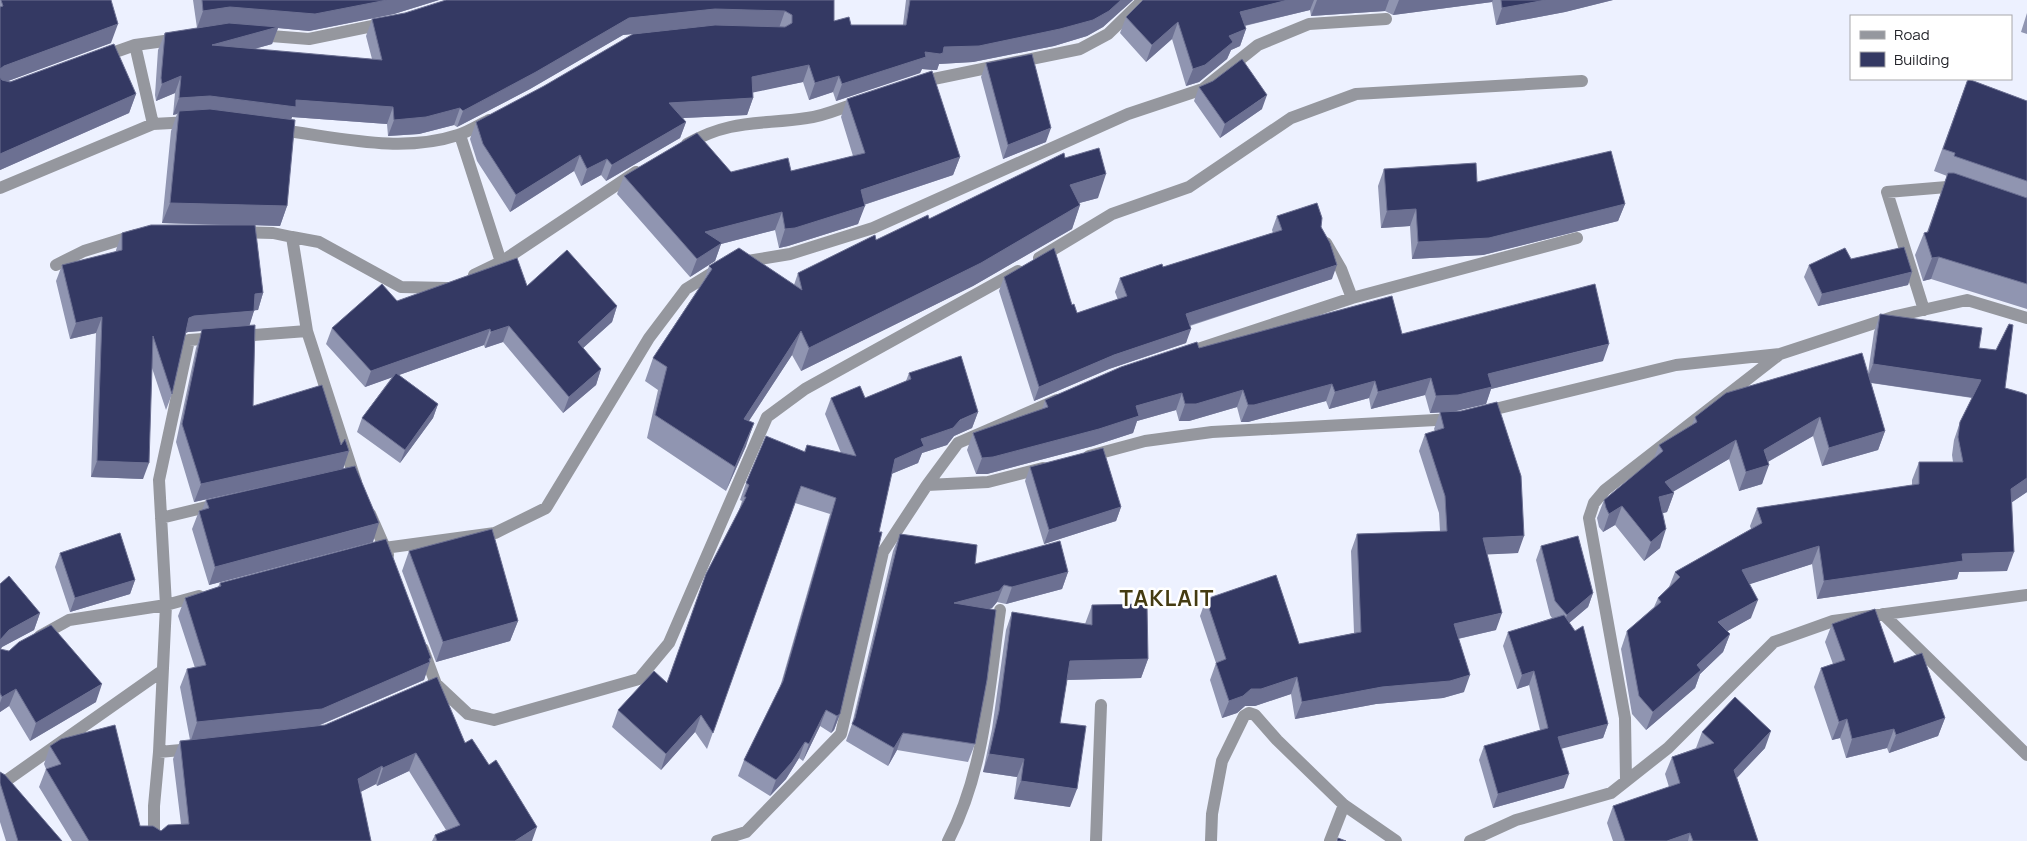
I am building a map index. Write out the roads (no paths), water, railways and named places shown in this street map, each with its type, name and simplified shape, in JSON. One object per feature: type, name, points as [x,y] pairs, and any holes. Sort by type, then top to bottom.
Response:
[{"type":"street","points":[[904,87],[923,81],[1080,49],[1108,34],[1144,0]]},
{"type":"street","points":[[366,552],[384,547],[495,533],[546,508],[649,338],[686,289],[725,264],[790,254],[873,228],[1128,114],[1204,89],[1258,45],[1309,24],[1386,19]]},
{"type":"street","points":[[242,34],[308,39],[396,22]]},
{"type":"street","points":[[90,61],[135,45],[194,36]]},
{"type":"street","points":[[135,45],[153,124]]},
{"type":"street","points":[[419,638],[432,686],[468,714],[494,720],[639,679],[669,643],[767,417],[805,389],[1010,275],[1112,214],[1189,187],[1291,118],[1356,94],[1582,81]]},
{"type":"street","points":[[679,148],[704,134],[736,124],[810,118],[876,96]]},
{"type":"street","points":[[267,129],[392,145],[441,140],[460,135],[501,113]]},
{"type":"street","points":[[0,188],[153,124],[202,121]]},
{"type":"street","points":[[460,135],[501,262]]},
{"type":"street","points":[[226,231],[273,233],[319,242],[401,287],[446,288],[501,262],[646,167]]},
{"type":"street","points":[[1924,310],[1887,192],[1947,187],[1974,196]]},
{"type":"street","points":[[56,266],[84,251],[150,231]]},
{"type":"street","points":[[292,237],[307,331],[348,476],[363,497],[391,565]]},
{"type":"street","points":[[1323,237],[1341,269],[1352,298]]},
{"type":"street","points":[[1178,355],[1352,298],[1577,238]]},
{"type":"street","points":[[1080,458],[1145,442],[1212,432],[1296,429],[1467,416],[1676,365],[1780,354],[1896,316],[1966,300],[2027,318]]},
{"type":"street","points":[[154,841],[154,806],[160,752],[166,605],[159,480],[189,340],[307,331]]},
{"type":"street","points":[[1626,781],[1625,718],[1589,518],[1594,503],[1605,490],[1780,354]]},
{"type":"street","points":[[717,841],[746,832],[841,734],[883,552],[958,443],[1067,396]]},
{"type":"street","points":[[928,485],[988,482],[1052,465]]},
{"type":"street","points":[[161,518],[228,502]]},
{"type":"street","points":[[25,644],[69,620],[166,605],[214,592]]},
{"type":"street","points":[[1470,841],[1516,820],[1611,793],[1668,748],[1774,642],[1833,621],[2027,595]]},
{"type":"street","points":[[948,841],[960,817],[977,762],[1000,610]]},
{"type":"street","points":[[1883,614],[2027,755]]},
{"type":"street","points":[[0,785],[162,671]]},
{"type":"street","points":[[1096,841],[1100,705]]},
{"type":"street","points":[[1211,841],[1212,814],[1222,761],[1244,716],[1249,713],[1255,715],[1277,740],[1344,805],[1396,841]]},
{"type":"street","points":[[160,752],[209,747]]},
{"type":"street","points":[[1330,841],[1344,805]]},
{"type":"district","name":"TAKLAIT","points":[[1167,598]]}]
